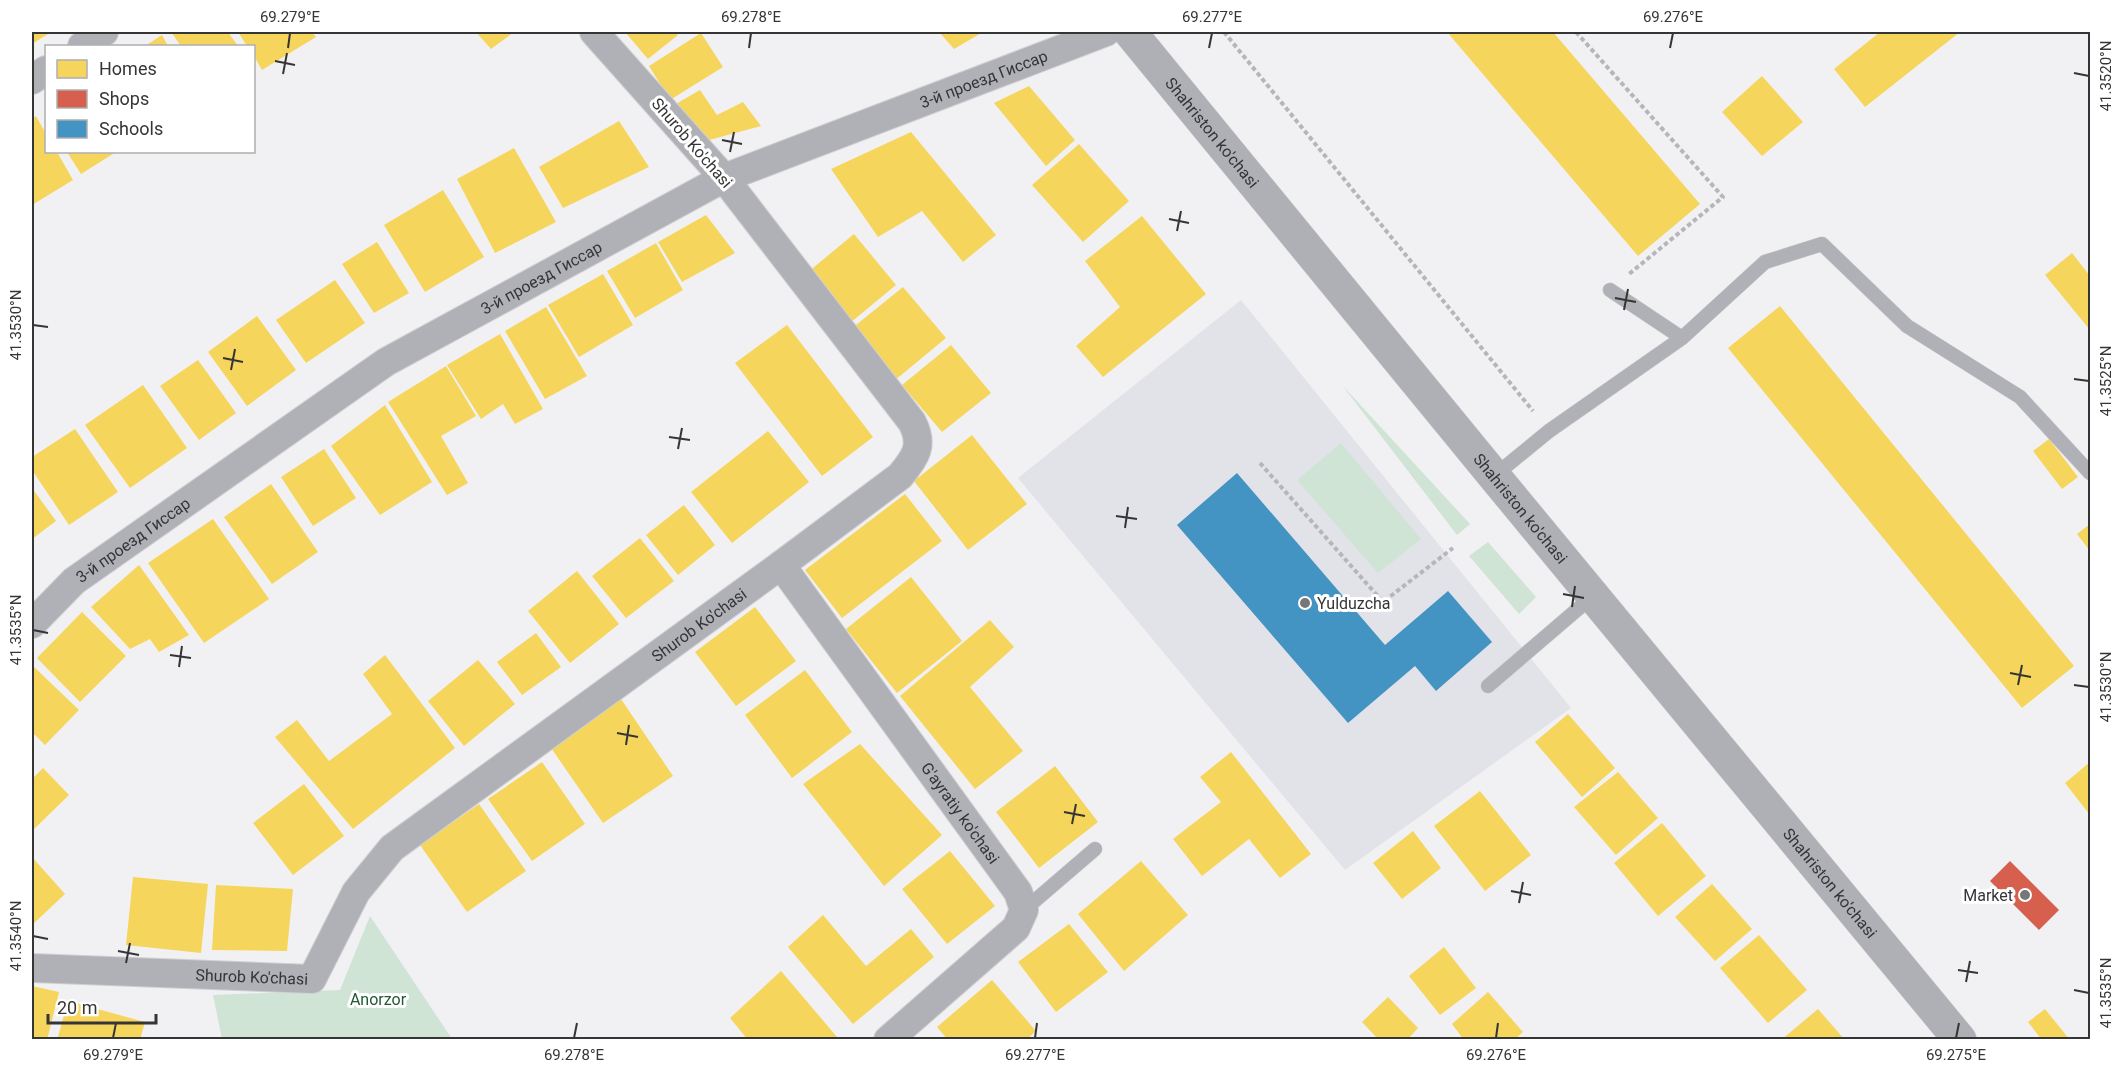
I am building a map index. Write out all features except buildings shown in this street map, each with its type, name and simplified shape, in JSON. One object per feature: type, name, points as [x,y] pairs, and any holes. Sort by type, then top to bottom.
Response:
[{"type":"main road","name":"Shahriston ko'chasi","points":[[1130,32],[1960,1040]]},
{"type":"street","points":[[84,45],[104,32]]},
{"type":"street","name":"Shurob Ko'chasi","points":[[32,968],[312,979],[356,892],[392,848],[781,565],[900,476],[913,460],[918,446],[918,433],[912,422],[724,178],[594,32]]},
{"type":"street","name":"3-й проезд Гиссар","points":[[32,624],[74,581],[386,362],[724,178],[1106,32]]},
{"type":"street","points":[[32,80],[45,71]]},
{"type":"street","name":"G'ayratiy ko'chasi","points":[[781,565],[1018,892],[1024,910]]},
{"type":"street","points":[[888,1040],[1016,928],[1024,910]]},
{"type":"lane","points":[[1494,476],[1549,430],[1682,338],[1765,262],[1822,244],[1907,326],[2020,397],[2091,472]]},
{"type":"lane","points":[[1610,290],[1682,338]]},
{"type":"lane","points":[[1488,686],[1593,596]]},
{"type":"lane","points":[[1024,910],[1095,849]]},
{"type":"path","points":[[1224,32],[1549,430]]},
{"type":"path","points":[[1576,32],[1723,197],[1610,290]]},
{"type":"path","points":[[1260,463],[1383,602],[1453,548]]},
{"type":"shaded area","name":"Yulduzcha","points":[[1241,300],[1571,708],[1345,870],[1018,478]]},
{"type":"green space","points":[[1342,385],[1470,524],[1457,535]]},
{"type":"green space","points":[[1341,443],[1421,539],[1378,573],[1297,480]]},
{"type":"green space","points":[[1488,542],[1536,597],[1519,614],[1469,556]]},
{"type":"green space","name":"Anorzor","points":[[370,916],[452,1039],[222,1039],[213,995],[340,990]]},
{"type":"place","name":"Yulduzcha","points":[[1305,603]]},
{"type":"place","name":"Market","points":[[2025,895]]}]
